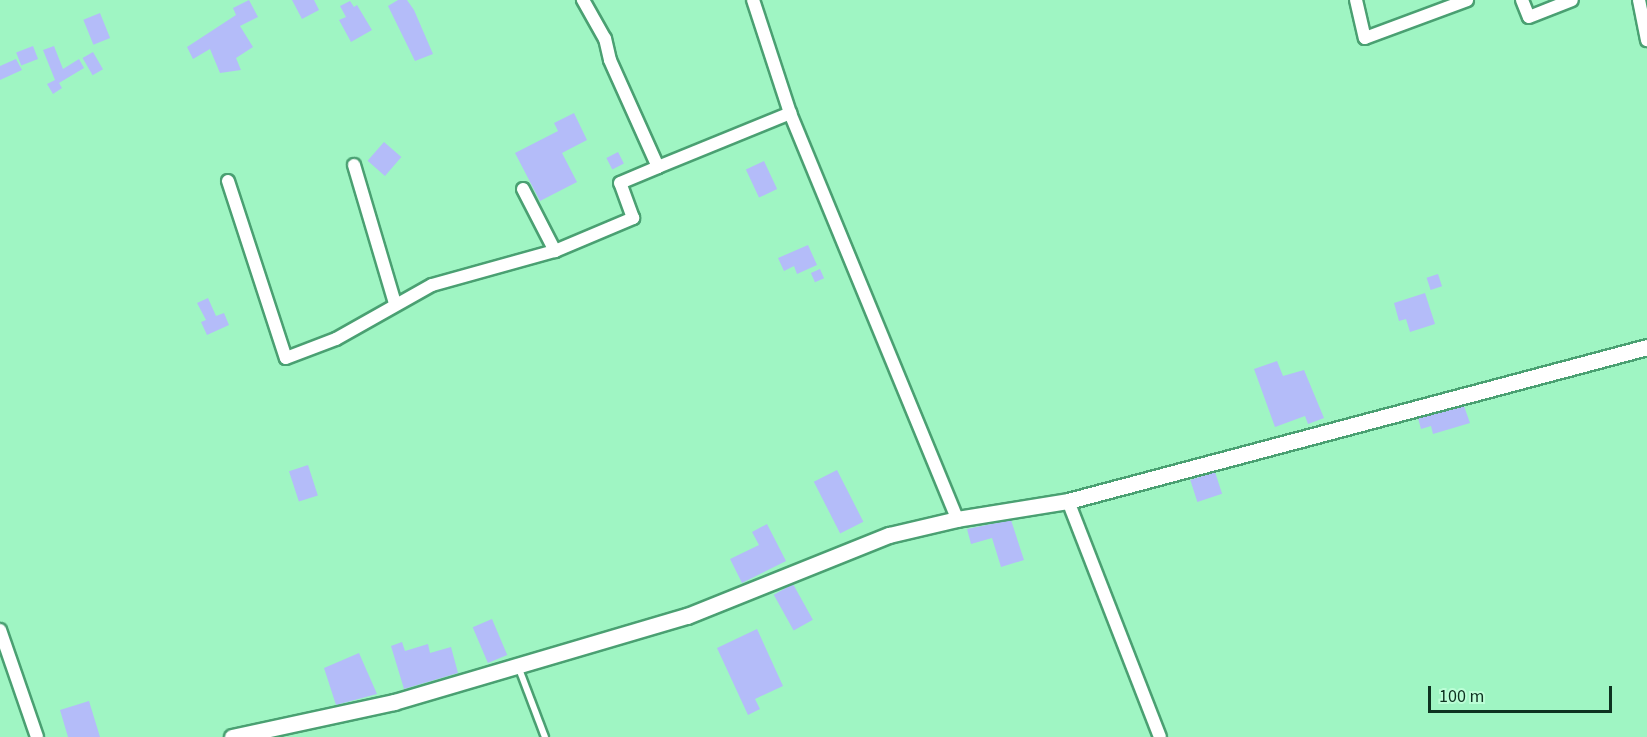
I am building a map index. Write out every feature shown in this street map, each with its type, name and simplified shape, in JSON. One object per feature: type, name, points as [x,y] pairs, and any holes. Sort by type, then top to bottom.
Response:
[{"type":"street","points":[[583,0],[605,39],[610,60],[658,167]]},
{"type":"street","points":[[753,0],[790,112],[957,519]]},
{"type":"street","points":[[1356,0],[1365,38],[1467,0]]},
{"type":"street","points":[[1522,0],[1528,17],[1572,0]]},
{"type":"street","points":[[1639,0],[1647,40]]},
{"type":"street","points":[[228,181],[285,358],[336,339],[395,303],[432,285],[555,251],[633,218],[620,183],[790,112]]},
{"type":"street","points":[[354,165],[395,303]]},
{"type":"street","points":[[523,189],[555,251]]},
{"type":"street","points":[[232,737],[394,702],[687,616],[889,535],[957,519],[1068,501],[1647,346]]},
{"type":"street","points":[[1068,501],[1160,737]]},
{"type":"street","points":[[0,630],[37,737]]},
{"type":"lane","points":[[518,666],[545,737]]},
{"type":"building","points":[[249,0],[258,17],[240,26],[253,47],[236,58],[241,70],[220,73],[210,49],[193,59],[187,47],[236,15],[233,8]]},
{"type":"building","points":[[292,0],[314,0],[319,10],[302,19]]},
{"type":"building","points":[[398,0],[407,0],[414,10],[433,54],[415,61],[388,6]]},
{"type":"building","points":[[350,1],[354,7],[357,5],[372,30],[351,42],[339,20],[346,17],[340,6]]},
{"type":"building","points":[[100,13],[110,38],[93,45],[83,20]]},
{"type":"building","points":[[33,46],[38,59],[21,66],[16,52]]},
{"type":"building","points":[[54,46],[63,69],[79,59],[84,68],[59,83],[62,88],[53,94],[47,84],[55,80],[43,50]]},
{"type":"building","points":[[93,52],[103,69],[93,75],[83,58]]},
{"type":"building","points":[[16,59],[22,70],[0,80],[0,66]]},
{"type":"building","points":[[574,113],[587,140],[562,153],[577,182],[540,201],[515,153],[558,131],[554,123]]},
{"type":"building","points":[[384,142],[401,157],[385,176],[368,161]]},
{"type":"building","points":[[618,152],[624,164],[612,169],[606,158]]},
{"type":"building","points":[[764,161],[777,189],[759,198],[746,169]]},
{"type":"building","points":[[808,245],[817,265],[797,274],[794,266],[784,271],[778,258]]},
{"type":"building","points":[[820,269],[824,278],[815,282],[811,273]]},
{"type":"building","points":[[1438,274],[1442,286],[1431,290],[1427,278]]},
{"type":"building","points":[[1425,293],[1435,324],[1410,332],[1406,319],[1399,321],[1394,303]]},
{"type":"building","points":[[208,298],[216,316],[224,313],[229,325],[207,335],[201,322],[206,320],[197,303]]},
{"type":"building","points":[[1277,361],[1283,376],[1304,370],[1324,418],[1308,424],[1305,416],[1275,427],[1254,369]]},
{"type":"building","points":[[1464,406],[1470,423],[1433,434],[1431,426],[1421,429],[1418,418]]},
{"type":"building","points":[[308,465],[318,495],[299,502],[289,471]]},
{"type":"building","points":[[837,470],[863,522],[840,533],[814,482]]},
{"type":"building","points":[[1215,472],[1222,494],[1197,502],[1190,480]]},
{"type":"building","points":[[1011,520],[1024,560],[1001,567],[992,538],[971,544],[967,529]]},
{"type":"building","points":[[767,524],[786,561],[742,583],[730,559],[759,545],[752,532]]},
{"type":"building","points":[[793,584],[813,620],[794,631],[774,595]]},
{"type":"building","points":[[492,619],[507,655],[488,663],[473,627]]},
{"type":"building","points":[[757,629],[783,686],[755,699],[760,709],[748,715],[717,648]]},
{"type":"building","points":[[402,642],[405,651],[428,644],[430,653],[451,647],[458,673],[404,689],[391,646]]},
{"type":"building","points":[[359,653],[377,694],[336,705],[324,668]]},
{"type":"building","points":[[89,701],[100,737],[68,737],[60,710]]}]
